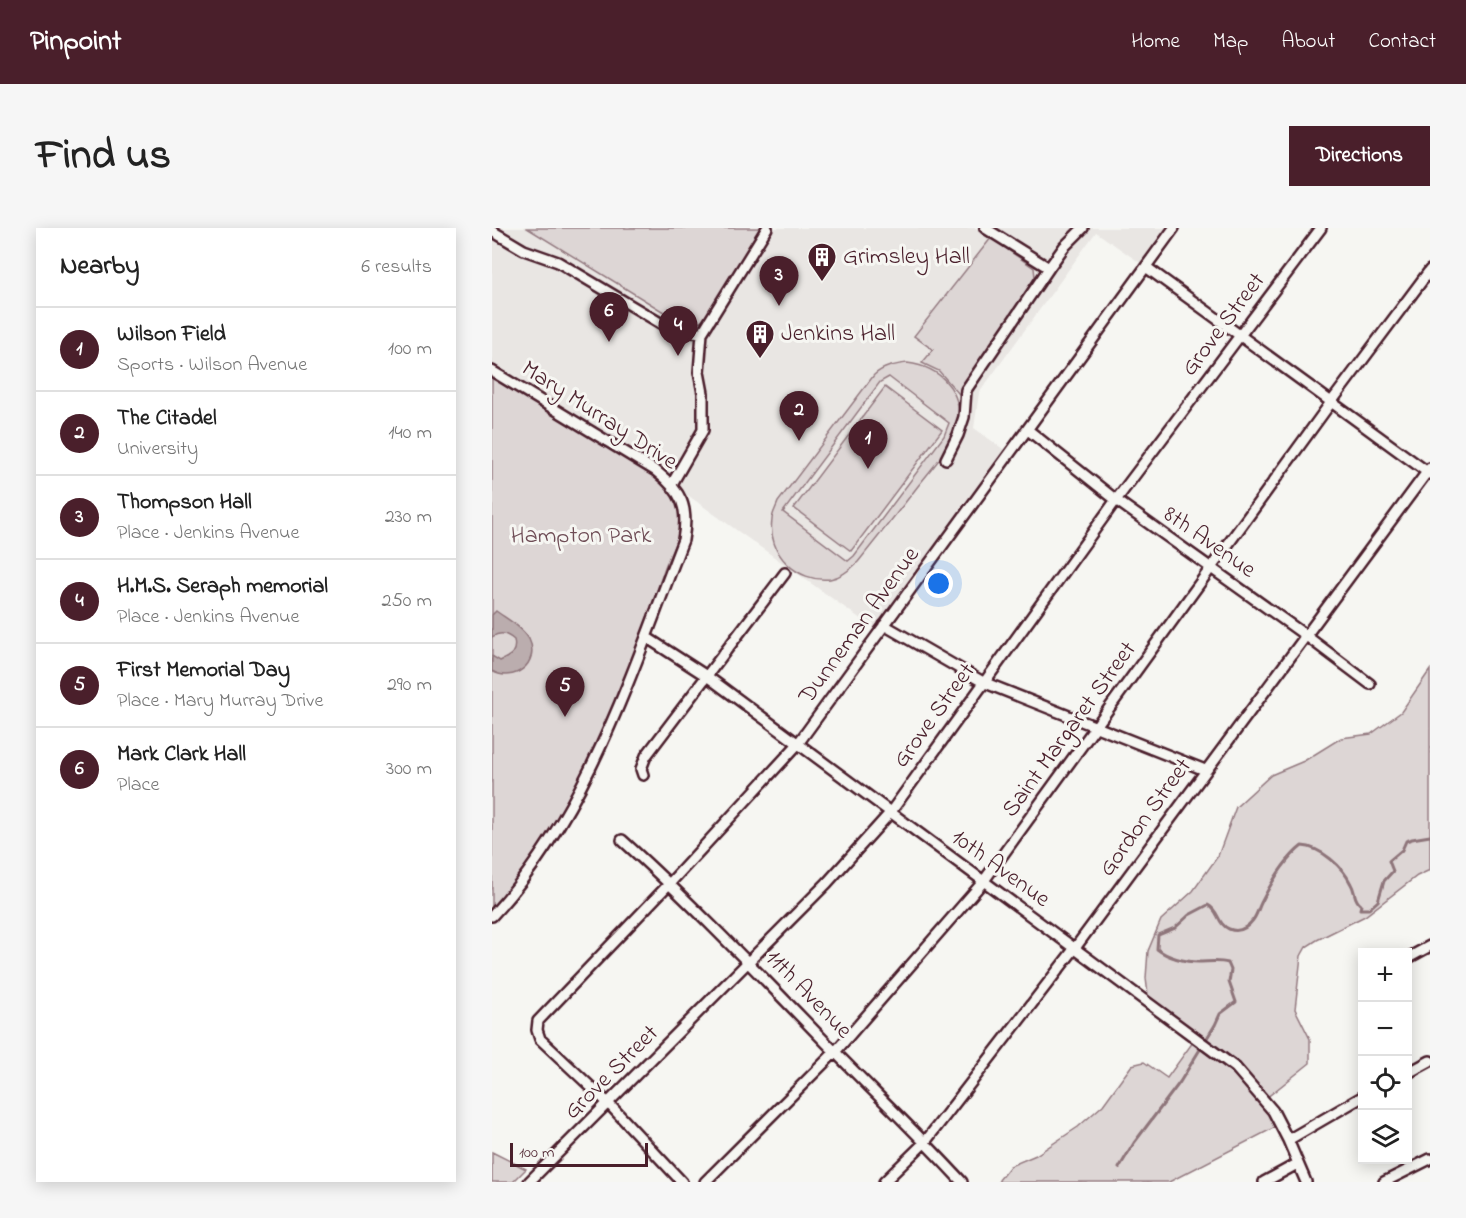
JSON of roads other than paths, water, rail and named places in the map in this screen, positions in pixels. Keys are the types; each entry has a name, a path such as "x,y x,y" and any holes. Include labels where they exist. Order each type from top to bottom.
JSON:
{"street":[{"path":"672,484 703,430 703,393 699,372 702,333 766,228"},
{"path":"985,228 1049,268"},
{"path":"946,459 964,417 966,390 1064,247 1083,228"},
{"name":"Dunneman Avenue","path":"609,1104 540,1039 537,1030 540,1017 670,884 797,745 1174,228"},
{"name":"Grove Street","path":"529,1182 828,883 890,813 1116,500 1321,228"},
{"path":"492,231 524,250 558,262 672,330 702,333"},
{"path":"1146,267 1429,471"},
{"name":"Saint Margaret Street","path":"705,1182 835,1052 983,882 1332,401 1430,270"},
{"name":"Mary Murray Drive","path":"492,371 656,471 672,484 683,504 687,520 683,540 646,637 616,713 587,776 555,835 518,888 492,916"},
{"name":"8th Avenue","path":"1028,430 1116,500 1370,684"},
{"name":"Gordon Street","path":"884,1182 925,1142 1075,948 1305,635 1429,471"},
{"path":"643,775 641,768 646,756 785,573"},
{"path":"884,625 983,682 1205,771"},
{"name":"10th Avenue","path":"646,637 708,677 1236,1068 1274,1111 1306,1182"},
{"name":"11th Avenue","path":"622,840 749,963 962,1182"},
{"path":"1412,955 1430,946"},
{"path":"1412,1071 1430,1062"},
{"path":"1288,1140 1358,1099"},
{"path":"609,1104 682,1182"},
{"path":"1412,1164 1429,1162"},
{"path":"1264,1182 1297,1164"},
{"path":"1384,1182 1409,1164"}],"waterway":[{"path":"1119,1168 1134,1143 1180,1082 1220,1014 1236,1002 1229,982 1231,970 1228,963 1193,962 1171,957 1157,949 1158,935 1175,928 1189,915 1208,905 1212,907 1225,927 1236,930 1245,927 1251,923 1278,872 1302,846 1317,850 1331,859 1353,887 1361,905 1360,909 1369,909 1378,901 1384,881 1393,871 1389,861 1402,850 1406,841 1430,836"}],"place":[{"name":"Grimsley Hall","path":"822,282"},
{"name":"Thompson Hall","path":"779,306"},
{"name":"Mark Clark Hall","path":"609,342"},
{"name":"H.M.S. Seraph memorial","path":"678,356"},
{"name":"Jenkins Hall","path":"760,360"},
{"name":"The Citadel","path":"799,441"},
{"name":"Wilson Field","path":"868,469"},
{"name":"First Memorial Day","path":"565,717"}],"park label":[{"name":"Hampton Park","path":"581,536"}]}
